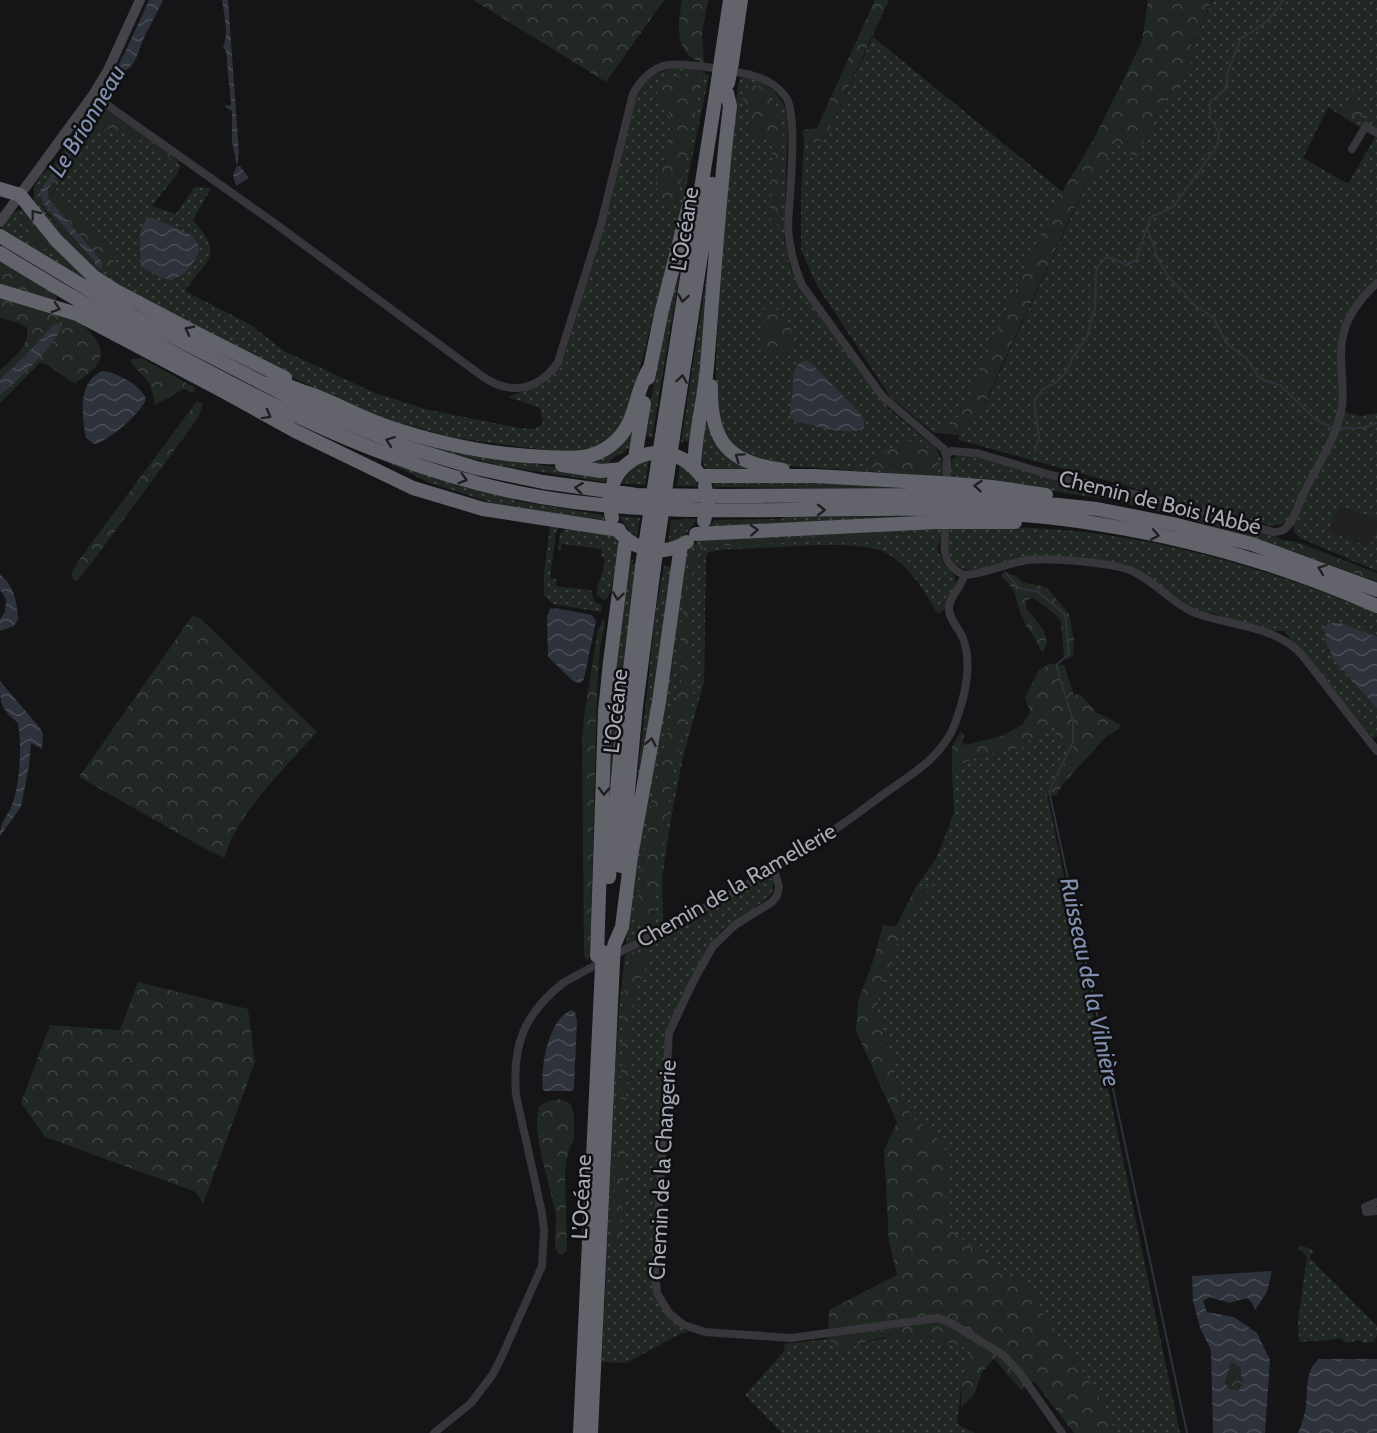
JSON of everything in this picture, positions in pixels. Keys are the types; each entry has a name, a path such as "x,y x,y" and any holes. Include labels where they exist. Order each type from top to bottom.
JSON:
{"highway":[{"name":"L’Océane","path":"667,436 724,86 730,0"},
{"name":"L’Océane","path":"726,61 741,0"},
{"name":"L’Océane","path":"580,1433 616,790 712,115 724,86"},
{"path":"0,291 77,314 295,431 412,488 483,509 619,529 640,547 665,550 681,545 696,534 704,521 708,504 700,476 717,219 730,106 724,86"},
{"path":"635,458 649,369 682,233 704,128 712,115"},
{"path":"0,189 20,195 56,240 94,277 154,311 304,388 315,396"},
{"path":"0,236 79,285 196,350 333,418 406,447 441,458 511,476 679,503 946,489"},
{"path":"0,252 102,315 309,423 402,461 490,486 573,501 679,503 1097,524 1173,539 1250,560 1303,577 1377,606"},
{"path":"709,339 712,351 711,407 713,419 727,448 744,461 754,465 810,472 814,476"},
{"path":"196,350 213,351 301,392 418,436 529,457 544,462 601,471 622,469"},
{"path":"529,457 582,458 609,447 631,421 643,379 649,369"},
{"path":"309,423 332,441 415,480 504,511"},
{"path":"608,954 605,711 619,529 609,502 614,481 622,469 635,458 651,453 668,453 681,457 700,476 814,476 946,489 1012,500 1097,509 1173,524 1252,544 1377,590"},
{"path":"696,534 945,516"},
{"path":"608,954 622,927 631,856 658,702 681,545"},
{"name":"L’Océane","path":"591,1433 608,954"}],"street":[{"path":"0,222 96,97 140,0"},
{"path":"96,97 336,267 482,376 500,387 511,388 538,383 551,372 558,362 601,224 633,94 637,86 649,73 672,64 738,73 765,80 780,90 786,98 793,120 788,236 792,258 802,285 883,397 941,446 946,454 944,548 950,566 964,575 973,575 1025,560 1093,563 1131,571 1147,579 1195,613 1270,633 1292,645 1377,751"},
{"path":"1352,150 1366,126 1377,133"},
{"name":"Chemin de Bois l'Abbé","path":"946,454 951,452 977,453 1051,475 1173,503 1274,532 1282,531 1291,522 1302,496 1333,439 1342,405 1340,356 1344,333 1351,315 1362,298 1377,283"},
{"name":"Chemin de la Ramellerie","path":"434,1433 471,1403 493,1374 536,1284 542,1266 544,1249 542,1214 516,1095 515,1078 515,1061 519,1045 531,1015 540,1003 563,983 774,868 850,819 941,751 956,722 965,683 966,652 963,638 950,615 949,608 953,596 963,582 964,575"},
{"name":"Chemin de la Changerie","path":"774,868 779,887 777,896 772,902 735,925 713,946 669,1033 655,1273 656,1286 662,1302 676,1320 693,1330 757,1337 791,1338 938,1318 966,1331 1003,1355 1020,1373 1062,1433"},
{"path":"1377,1202 1366,1210 1377,1211"}],"shaded area":[{"path":"1339,505 1377,520 1369,547 1329,531"}],"green space":[{"path":"473,0 666,0 606,82"},
{"path":"682,0 708,0 702,34 704,63 694,59 682,46 679,20"},
{"path":"875,0 889,0 827,134 816,143 804,140 802,130 817,128"},
{"path":"1148,0 1212,0 1190,49 1195,55 1176,93 1167,96 1136,157 1118,145 1083,190 985,402 969,418 959,435 934,433 951,426 965,407 1028,261 1065,187 1095,137 1142,41"},
{"path":"1213,0 1377,0 1377,280 1341,331 1338,412 1332,431 1287,523 1272,526 959,440 965,424 986,402 1085,187 1118,145 1136,157 1167,96 1176,92 1195,55 1190,49","holes":["1328,107 1375,137 1348,184 1303,158"]},
{"path":"873,37 1063,192 1028,261 965,407 951,426 934,433 891,398 816,284 801,249 804,140 816,143 827,134"},
{"path":"677,68 705,71 705,74 709,75 684,197 636,383 628,412 614,436 602,446 576,452 456,438 381,418 330,396 213,337 98,274 50,225 34,201 34,187 41,175 53,165 92,105 97,103 40,188 40,203 47,214 93,266 112,251 52,195 98,129 125,130 181,166 152,206 176,214 195,187 211,188 193,220 208,242 209,258 185,291 251,325 284,351 375,393 429,410 519,428 535,429 543,423 540,408 508,397 540,384 553,374 564,358 611,203 634,102 650,78"},
{"path":"700,74 694,120 678,199 666,203 657,189 657,181 671,144 669,119 667,105 661,104 656,97 659,85 670,77"},
{"path":"745,77 761,82 772,90 788,115 784,240 791,269 801,290 878,396 890,410 936,448 944,464 944,477 760,462 742,455 729,442 720,426 716,401 716,364 723,212 738,85 740,78"},
{"path":"750,83 763,89 770,97 783,131 777,227 774,230 771,219 772,147 770,142 758,138 752,132 754,119 743,100"},
{"path":"1352,86 1364,117 1345,117"},
{"path":"97,103 174,157 181,166 125,130 98,129 52,194 112,251 111,272 93,266 40,203 40,188"},
{"path":"24,210 32,217 20,219 34,231 31,237 42,249 43,231 36,226 36,222 96,287 0,229 13,213"},
{"path":"25,217 32,217 36,226 43,231 49,241 47,249 42,249 31,237 34,231 31,227 18,221"},
{"path":"685,241 652,438 646,435 662,330"},
{"path":"711,246 708,312 691,441 681,442"},
{"path":"0,261 51,292 57,297 56,300 0,286"},
{"path":"0,296 73,318 90,332 99,344 101,351 97,365 75,384 46,364 40,363 0,403 0,370 23,347 27,328 19,323 0,318"},
{"path":"768,303 782,314 793,334 794,340 784,355 763,350 765,306"},
{"path":"142,358 195,388 195,392 184,389 155,405 149,383 130,360"},
{"path":"197,401 203,404 198,418 91,564 77,581 73,580 72,572 81,557"},
{"path":"706,410 709,418 754,472 707,470 701,455"},
{"path":"1344,412 1361,416 1377,413 1377,520 1339,505 1329,531 1369,547 1377,526 1377,571 1300,538 1294,532 1294,523 1335,440"},
{"path":"634,423 631,445 626,451 604,465 583,461"},
{"path":"401,437 608,478 605,482 497,465 420,445"},
{"path":"911,440 918,440 937,455 939,466 926,472 905,473 868,465 869,460"},
{"path":"957,455 972,455 1193,511 1265,532 1283,540 1297,542 1301,554 1204,523 1129,504 1066,493 950,478 952,460"},
{"path":"649,459 645,485 621,483 633,467"},
{"path":"387,462 517,501 603,515 606,520 495,504 430,483"},
{"path":"680,463 694,475 698,486 677,486"},
{"path":"785,479 939,489 715,487 713,483"},
{"path":"619,516 640,518 637,537 630,532"},
{"path":"939,516 711,526 714,520"},
{"path":"697,519 685,535 668,544 671,520"},
{"path":"550,525 560,527 556,532 550,578 556,579 556,586 591,590 594,601 602,606 601,612 553,604 544,596 544,573"},
{"path":"952,527 1068,530 1159,544 1270,574 1377,613 1377,736 1373,738 1284,631 1273,631 1225,619 1217,614 1198,611 1132,567 1120,564 1069,557 1030,556 980,569 959,567 951,560 948,550"},
{"path":"566,528 611,535 617,539 617,561 607,598 603,600 597,595 605,559 601,556 602,549 562,544 558,551 560,534"},
{"path":"943,529 937,548 944,565 954,575 956,584 944,609 938,614 908,571 893,557 873,548 824,545 728,549 709,552 706,557 704,682 683,757 671,819 662,878 663,925 626,944 634,868 684,553 699,540"},
{"path":"884,534 885,538 882,542 823,541 715,546 702,549 695,559 690,595 691,654 696,681 673,773 652,922 640,923 635,914 654,787 681,683 680,633 689,560 698,546 710,541"},
{"path":"1297,542 1377,573 1377,582 1301,554"},
{"path":"633,560 632,564 635,564 607,812 607,740 627,561"},
{"path":"664,565 673,568 633,817 656,610"},
{"path":"1004,572 1016,576 1022,582 1048,589 1069,614 1074,640 1073,655 1067,660 1064,657 1061,622 1057,616 1033,598 1026,600 1026,608 1045,634 1046,646 1043,652 1024,621 1014,591 1001,577"},
{"path":"193,615 201,619 317,732 250,809 230,842 225,858 79,777"},
{"path":"605,620 597,691 590,957 587,961 584,955 582,738 598,630"},
{"path":"1049,664 1064,665 1074,695 1080,694 1097,713 1120,724 1119,729 1106,737 1063,784 1056,796 1047,794 1050,785 1066,764 1075,741 1067,745 1054,738 1056,730 1052,727 1042,737 1029,740 1024,747 977,757 962,764 960,768 952,770 952,747 961,731 964,735 962,743 965,745 1001,736 1022,725 1030,712 1025,697 1039,670"},
{"path":"1052,727 1075,740 1066,764 1050,785 1047,794 1180,1433 1115,1433 1108,1412 1070,1352 1046,1321 1034,1293 970,1246 950,1228 945,1205 944,1144 916,1121 903,1104 888,1046 876,1013 881,987 902,927 910,911 935,882 916,887 937,857 954,813 952,770 982,756 1015,750 1029,740 1042,737"},
{"path":"768,877 774,880 772,893 723,929 708,946 666,1041 652,1275 664,1311 688,1333 682,1333 626,1363 602,1362 614,1091 625,956 628,952"},
{"path":"936,881 910,911 902,927 881,987 876,1013 888,1046 903,1104 916,1121 944,1144 945,1205 950,1228 970,1246 1034,1293 1046,1321 1070,1352 1109,1412 1115,1433 1074,1433 1034,1381 1021,1390 994,1359 982,1372 974,1395 961,1407 962,1382 972,1349 924,1339 891,1337 875,1339 845,1352 828,1339 829,1310 897,1275 889,1242 884,1150 897,1122 856,1031 858,1001 883,925 896,926 916,887"},
{"path":"631,953 645,955 648,962 634,998 625,1110 622,1109 620,1102 625,982"},
{"path":"138,982 248,1009 255,1062 203,1204 196,1192 45,1137 21,1103 50,1025 120,1030"},
{"path":"560,1099 571,1104 574,1118 574,1139 568,1152 565,1171 567,1251 563,1255 558,1254 555,1246 556,1217 540,1146 537,1118 539,1106"},
{"path":"619,1143 623,1143 625,1152 619,1249 614,1245 614,1235 615,1151"},
{"path":"1300,1246 1314,1252 1309,1257 1377,1326 1374,1342 1364,1343 1358,1340 1347,1343 1340,1338 1299,1342 1298,1321 1307,1257 1297,1249"},
{"path":"899,1335 930,1339 972,1349 962,1382 957,1424 975,1433 782,1433 745,1395 785,1350 784,1344 828,1339 845,1352 855,1345"},
{"path":"1231,1362 1240,1367 1242,1381 1238,1390 1229,1389 1225,1383"}],"water":[{"path":"149,0 163,0 145,35 136,59 127,70 122,72 102,109 48,189 48,198 103,263 101,269 95,266 95,262 42,202 40,191 96,108"},
{"path":"222,0 228,0 239,153 237,166 232,142 232,111 225,107 230,106 231,103 226,51 223,47 226,30"},
{"path":"237,166 240,166 249,178 236,186 233,175"},
{"path":"151,217 193,236 197,243 199,249 193,263 176,278 164,278 141,266 141,232 146,221"},
{"path":"62,322 60,330 46,350 0,395 0,379 53,325"},
{"path":"805,361 811,363 859,412 864,420 864,428 849,431 831,430 797,422 791,418 794,372 797,365"},
{"path":"102,371 127,380 139,389 146,399 123,426 94,444 86,438 83,401 88,383"},
{"path":"0,574 14,594 18,619 14,626 0,631 0,619 5,612 6,602 0,590"},
{"path":"550,609 592,615 596,621 584,679 581,683 574,682 548,657 547,616"},
{"path":"1329,623 1341,623 1377,637 1377,708 1332,658 1327,646 1324,627"},
{"path":"0,681 43,734 42,749 31,743 21,807 0,836 1,826 15,793 20,752 18,723 2,705"},
{"path":"571,1010 575,1012 577,1020 574,1088 571,1091 545,1091 542,1081 547,1045 556,1024 563,1015"},
{"path":"1272,1271 1267,1292 1255,1310 1247,1298 1229,1303 1210,1297 1203,1301 1207,1312 1234,1317 1257,1333 1270,1360 1265,1433 1213,1433 1211,1350 1200,1328 1193,1301 1192,1276","holes":["1231,1362 1240,1367 1242,1381 1239,1390 1229,1389 1225,1383"]},
{"path":"1319,1359 1377,1359 1377,1433 1298,1433 1305,1412 1309,1374"}],"waterway":[{"name":"Ruisseau de la Vilnière","path":"1035,451 1039,438 1034,402 1043,389 1057,382 1067,371 1073,357 1087,337 1095,307 1098,266 1106,258 1112,258 1126,265 1136,260 1149,221 1153,216 1173,207 1218,145 1219,133 1210,117 1212,100 1223,92 1227,84 1227,74 1241,38 1265,22 1283,0"},
{"path":"1147,228 1156,256 1168,276 1194,305 1214,318 1227,344 1246,358 1263,380 1280,385 1315,419 1333,428"},
{"path":"1340,428 1363,428 1377,423"},
{"name":"Ruisseau de la Vilnière","path":"1006,573 1019,588 1038,592 1065,614 1069,654 1056,665 1073,721 1073,742 1049,791 1187,1433"}],"water label":[{"name":"Le Brionneau","path":"87,121"}]}
